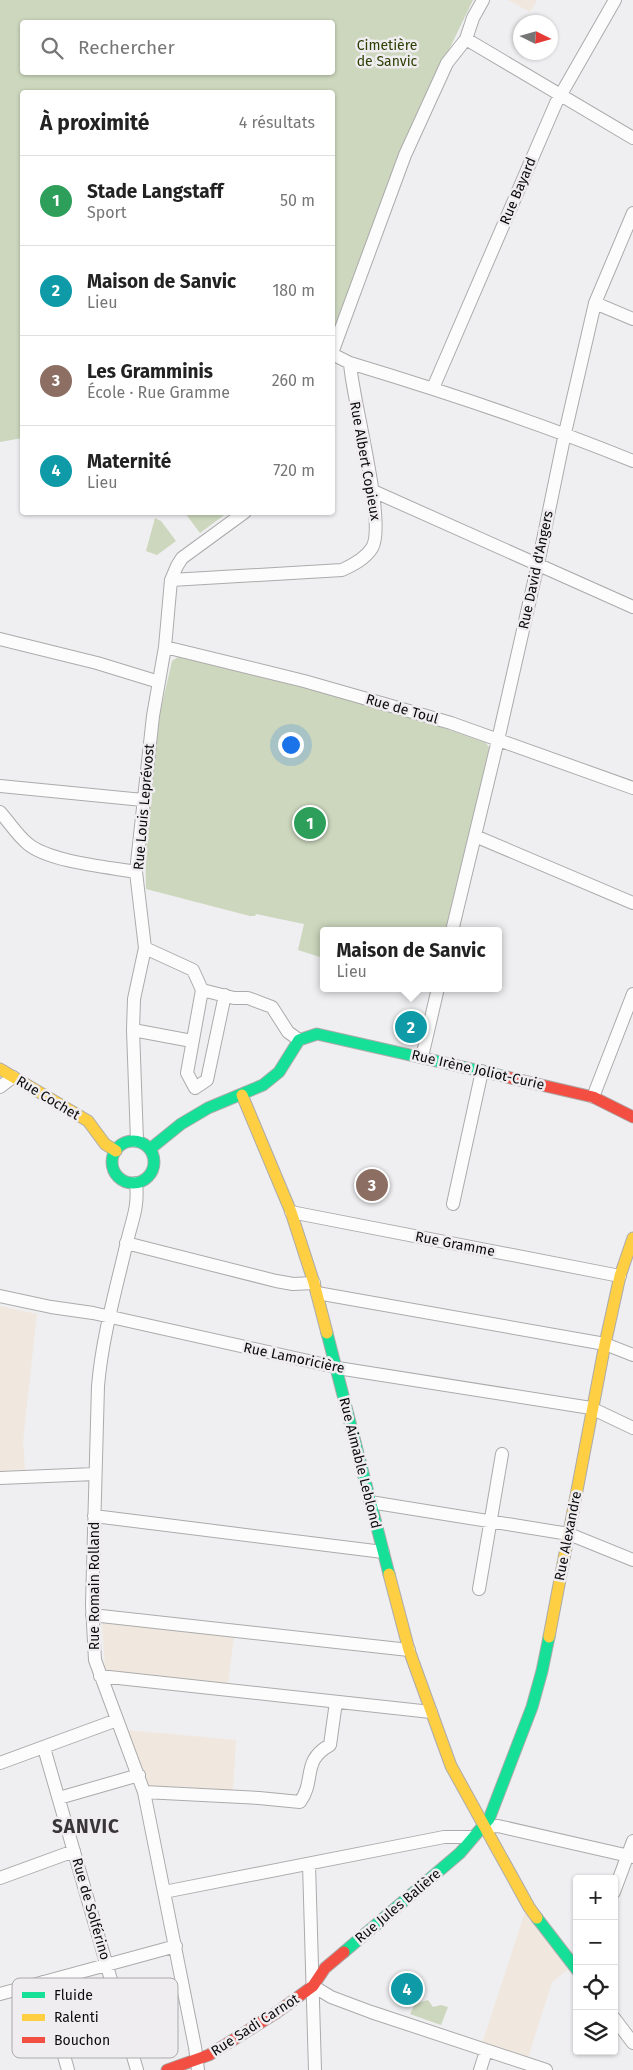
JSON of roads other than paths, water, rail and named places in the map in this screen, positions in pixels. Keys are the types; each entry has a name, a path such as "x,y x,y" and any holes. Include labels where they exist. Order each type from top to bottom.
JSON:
{"street":[{"path":"335,346 405,155 447,62 466,39 473,18 483,0"},
{"name":"Rue Bayard","path":"433,388 560,95 616,0"},
{"path":"466,39 633,138"},
{"name":"Rue David d'Angers","path":"453,927 498,740 595,303 633,213"},
{"path":"595,303 633,319"},
{"path":"335,356 350,363 433,388 565,433 633,460"},
{"name":"Rue Albert Copieux","path":"171,580 342,570 357,563 373,547 377,525 373,491 351,382 350,363"},
{"path":"373,491 633,607"},
{"path":"0,639 97,663 159,682 165,648 171,580 176,566 182,558 241,515"},
{"name":"Rue de Toul","path":"165,648 304,681 451,723 633,788"},
{"name":"Rue Louis Leprévost","path":"137,1141 132,1030 134,999 145,948 136,872 143,800 159,682"},
{"path":"0,786 143,800"},
{"path":"0,812 27,843 37,850 58,858 136,872"},
{"path":"475,836 633,903"},
{"path":"145,948 193,970 202,990 186,1073 194,1088 207,1080 225,996"},
{"path":"150,1149 181,1124 208,1108 262,1085 279,1072 299,1040 288,1032 272,1007 248,998 225,996 202,990"},
{"path":"422,1056 437,992"},
{"path":"593,1097 633,994"},
{"path":"132,1030 192,1040"},
{"name":"Rue Irène Joliot-Curie","path":"299,1040 317,1034 422,1056 593,1097 633,1117"},
{"name":"Rue Cochet","path":"0,1069 88,1121 105,1144 116,1151"},
{"path":"453,1204 482,1071"},
{"path":"0,1087 14,1078"},
{"name":"Rue Aimable Leblond","path":"242,1095 291,1212 315,1288 409,1650 431,1712 452,1766 529,1908 573,1965"},
{"path":"137,1141 150,1149 154,1159 153,1170 147,1178 136,1182 124,1181 116,1173 112,1162 116,1151 125,1143 137,1141"},
{"name":"Rue Romain Rolland","path":"136,1182 137,1207 126,1243 101,1353 95,1474 92,1615 95,1660 144,1792 176,1946 198,2065"},
{"name":"Rue Gramme","path":"291,1212 620,1276"},
{"name":"Rue Alexandre","path":"485,1827 493,1814 532,1707 539,1680 591,1408 620,1276 633,1238"},
{"path":"126,1243 276,1281 605,1344 633,1355"},
{"name":"Rue Lamoricière","path":"0,1296 110,1317 335,1366 591,1408 633,1428"},
{"path":"479,1589 502,1454"},
{"path":"0,1478 95,1474"},
{"path":"370,1502 568,1534 633,1560"},
{"path":"94,1516 383,1552"},
{"path":"92,1615 409,1650"},
{"path":"100,1676 431,1712"},
{"path":"144,1792 300,1802 306,1794 314,1759 318,1752 330,1745 336,1702"},
{"path":"0,1764 117,1720"},
{"name":"Rue de Solférino","path":"44,1748 110,1978"},
{"path":"59,1798 138,1775"},
{"path":"485,1827 498,1826 630,1856"},
{"name":"Rue Jules Balière","path":"313,1986 325,1968 460,1853 473,1837 485,1827"},
{"path":"164,1892 444,1838 473,1837"},
{"path":"618,1883 630,1856 633,1841"},
{"path":"0,1878 74,1851"},
{"path":"309,1864 315,2070"},
{"path":"57,1978 176,1946"},
{"path":"313,1986 331,1997 370,2012 546,2070"},
{"name":"Rue Sadi Carnot","path":"167,2070 198,2065 313,1986"},
{"path":"618,2023 633,2043"},
{"path":"480,2070 486,2051"},
{"name":"Rue de Solférino","path":"133,2058 137,2070"}],"place":[{"name":"Stade Langstaff","path":"310,823"},
{"name":"Maison de Sanvic","path":"411,1027"},
{"name":"Les Gramminis","path":"372,1185"},
{"name":"Maternité","path":"407,1989"}],"district":[{"name":"SANVIC","path":"86,1826"}],"park label":[{"name":"Cimetière de Sanvic","path":"387,54"}]}
